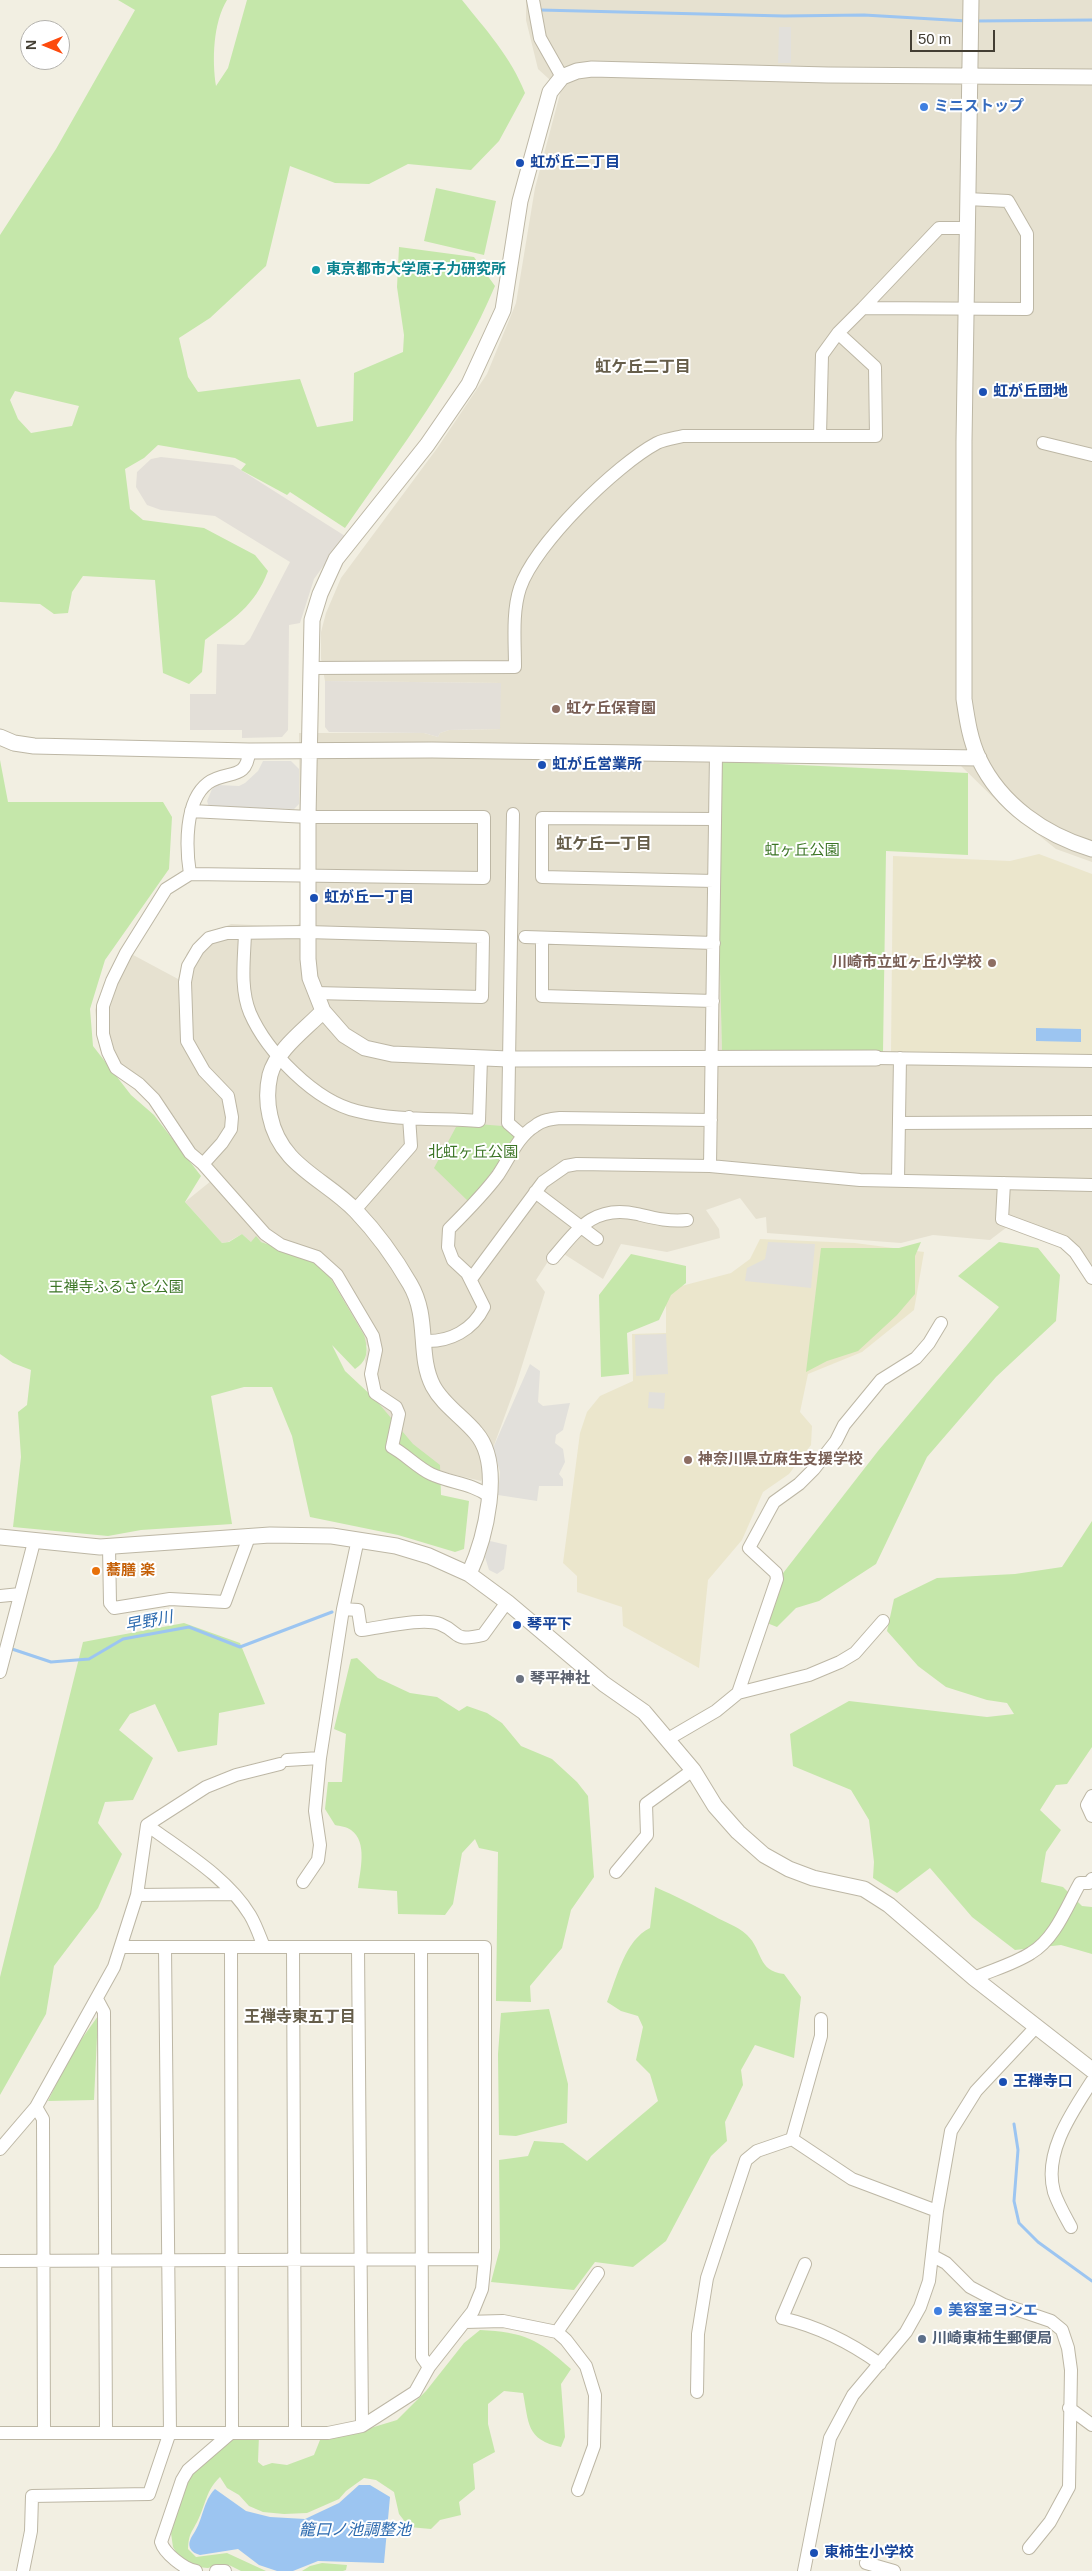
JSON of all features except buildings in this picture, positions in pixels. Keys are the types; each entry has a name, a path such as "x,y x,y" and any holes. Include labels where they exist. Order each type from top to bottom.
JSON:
{"street":[{"path":"533,0 540,38 562,78"},
{"path":"971,12 964,441 964,699 970,731 978,758 994,783 1017,810 1064,841 1092,850"},
{"path":"1092,78 592,70 577,71 562,78 550,92 530,160 520,202 503,310 485,353 469,384 427,445 336,559 328,574 312,620 307,932 308,959 315,993 323,1011 344,1035 365,1048 392,1054 508,1059 712,1060 900,1058 1092,1061"},
{"path":"863,308 1027,309 1027,234 1008,200 967,199"},
{"path":"820,435 822,355 838,333 939,228 967,228"},
{"path":"311,668 515,668 516,614 519,590 527,569 542,549 615,472 659,442 683,436 876,436 875,367 838,333"},
{"path":"1043,444 1092,455"},
{"path":"0,737 14,743 34,746 249,751 310,749 978,758"},
{"path":"190,874 187,854 191,811 207,783 242,771 248,763 249,751"},
{"path":"710,1166 716,754"},
{"path":"191,811 308,816 484,817 484,878 308,874 190,874 166,889 126,953 103,1006 102,1023 108,1052 116,1068 139,1084 154,1099 190,1153 203,1164 265,1234 281,1245 317,1257 338,1275 373,1336 376,1350 371,1374 375,1393 396,1407 399,1414 392,1446 407,1455 428,1473 444,1480 464,1484 490,1496"},
{"path":"514,814 508,1123 523,1136"},
{"path":"714,881 542,877 542,818 715,820"},
{"path":"203,1164 222,1143 230,1129 232,1117 228,1096 204,1071 187,1042 185,982 188,966 198,949 209,938 227,933 307,932 483,937 482,997 315,993"},
{"path":"245,934 244,989 250,1013 279,1058 309,1086 354,1111 374,1115 479,1121 481,1058"},
{"path":"525,937 714,943"},
{"path":"542,938 542,996 713,1000"},
{"path":"323,1011 279,1058 270,1074 267,1104 278,1141 290,1158 355,1210 371,1228 411,1285 422,1313 427,1366 432,1384 447,1404 478,1434 488,1458 490,1496 479,1548 469,1574"},
{"path":"898,1180 900,1058"},
{"path":"355,1210 410,1146 409,1117"},
{"path":"424,1341 434,1341 456,1335 478,1320 484,1307 471,1279 453,1260 448,1247 449,1228 466,1213 497,1176 523,1136 540,1123 560,1118 711,1120"},
{"path":"899,1123 1092,1122"},
{"path":"471,1279 535,1192 553,1173 566,1166 577,1164 710,1166 860,1180 1092,1185"},
{"path":"1004,1183 1002,1219 1064,1242 1075,1252 1092,1278"},
{"path":"535,1192 597,1239"},
{"path":"553,1258 580,1226 598,1215 619,1212 671,1221 687,1220"},
{"path":"738,1693 777,1579 776,1573 748,1548 774,1502 799,1484 814,1469 836,1441 844,1425 881,1380 916,1358 930,1343 941,1324"},
{"path":"109,1547 110,1604 114,1608 170,1599 226,1602 249,1536"},
{"path":"0,1537 34,1542 109,1547 249,1536 332,1536 396,1546 428,1556 469,1574 507,1602 604,1684 644,1712 692,1770 715,1806 738,1832 764,1855 789,1869 814,1878 864,1889 916,1927 1035,2028 1092,2070"},
{"path":"303,1882 318,1860 320,1844 315,1811 320,1758 343,1609 358,1539"},
{"path":"0,1672 34,1542"},
{"path":"0,1596 20,1594"},
{"path":"343,1609 358,1610 361,1630 420,1622 440,1624 457,1637 467,1639 483,1636 507,1602"},
{"path":"668,1739 716,1711 738,1693 809,1675 840,1662 856,1653 882,1621"},
{"path":"0,2149 36,2107 97,1999 121,1947 137,1895 147,1825 206,1787 236,1775 284,1762 320,1758"},
{"path":"616,1872 647,1835 646,1804 692,1770"},
{"path":"1092,1796 1087,1805 1092,1816"},
{"path":"147,1825 215,1876 233,1894 250,1915 264,1947"},
{"path":"974,1978 1032,1953 1056,1926 1080,1883 1092,1880"},
{"path":"137,1895 233,1894"},
{"path":"421,1946 422,2357 429,2367"},
{"path":"0,2433 328,2433 362,2426 415,2392 429,2367 473,2311 482,2289 486,2259 485,1946 121,1947"},
{"path":"23,2571 31,2532 32,2496 149,2494 170,2432 165,1947"},
{"path":"196,2571 189,2569 168,2552 162,2542 182,2480 188,2470 232,2432 232,1947"},
{"path":"293,1947 295,2432"},
{"path":"358,1947 362,2426"},
{"path":"97,1999 104,2012 106,2433"},
{"path":"792,2139 821,2036 821,2019"},
{"path":"804,2571 830,2438 853,2395 906,2332 920,2307 929,2281 937,2211 951,2131 959,2115 976,2091 1035,2028"},
{"path":"1071,2227 1054,2192 1052,2180 1054,2159 1058,2143 1071,2115 1092,2082"},
{"path":"36,2107 43,2119 44,2433"},
{"path":"792,2139 852,2179 937,2211"},
{"path":"698,2392 698,2334 707,2278 746,2160 757,2151 792,2139"},
{"path":"932,2256 946,2263 970,2287 1004,2305 1051,2321 1062,2330 1068,2348 1071,2370 1069,2487 1050,2522 1029,2548"},
{"path":"0,2261 486,2259"},
{"path":"805,2264 782,2318 805,2324 865,2353 880,2364"},
{"path":"557,2332 598,2273"},
{"path":"465,2322 503,2321 557,2332 566,2340 586,2366 595,2395 594,2446 578,2490"},
{"path":"1069,2408 1092,2425"},
{"path":"866,2563 894,2571"},
{"path":"216,2571 225,2571"}],"shaded area":[{"path":"526,0 1092,0 1092,862 1056,849 1002,806 960,765 717,754 722,1053 1092,1055 1092,1268 1084,1256 1007,1227 990,1240 933,1235 901,1243 767,1233 766,1217 756,1219 740,1198 706,1210 719,1229 720,1238 667,1252 621,1244 603,1279 556,1249 536,1280 545,1292 516,1385 481,1481 435,1470 383,1440 368,1384 365,1360 368,1347 307,1257 261,1242 251,1242 242,1234 228,1242 222,1243 185,1202 211,1181 136,1087 112,1071 100,1050 95,1010 104,983 122,949 178,979 187,953 198,939 231,924 295,927 300,923 299,733 424,733 438,737 440,733 449,730 500,729 500,683 325,681 321,659 321,632 326,613 341,578 438,447 487,374 516,303 535,188 561,90 538,69 526,20"},
{"path":"779,27 791,27 791,63 778,63"},
{"path":"161,457 233,465 345,536 314,579 300,623 289,625 288,730 282,737 242,738 242,730 190,730 190,694 216,694 217,644 244,645 250,639 290,562 215,516 161,510 147,505 136,487 137,472 151,459"},
{"path":"325,681 501,683 500,729 449,730 440,733 438,737 424,733 329,732 325,727"},
{"path":"263,761 291,761 299,769 299,804 294,809 209,807 207,801 212,789 218,785 239,786 245,783 258,771"},
{"name":"川崎市立虹ヶ丘小学校","path":"1039,854 1092,874 1092,1055 891,1053 893,856 1010,861"},
{"name":"神奈川県立麻生支援学校","path":"760,1239 855,1243 924,1252 914,1310 862,1352 808,1374 800,1412 812,1426 811,1445 789,1474 763,1492 742,1540 708,1580 699,1668 623,1626 622,1607 577,1592 577,1576 563,1563 580,1433 587,1412 600,1396 633,1381 632,1334 666,1333 666,1290 731,1273 750,1259"},
{"path":"768,1242 815,1244 811,1288 745,1281 747,1268 765,1259"},
{"path":"666,1334 668,1374 636,1376 635,1335"},
{"path":"530,1364 540,1371 538,1402 543,1406 570,1403 563,1430 556,1435 555,1443 563,1449 565,1462 559,1474 563,1479 563,1486 539,1486 537,1501 498,1495 500,1472 493,1448"},
{"path":"649,1392 665,1393 664,1409 648,1408"},
{"path":"490,1541 507,1545 504,1569 497,1574 489,1570 485,1557"}],"green space":[{"path":"118,0 227,0 222,9 216,30 214,65 216,86 228,68 247,0 462,0 505,56 525,93 499,141 471,170 408,164 369,184 335,183 290,166 266,266 210,318 179,338 188,377 198,392 300,379 317,427 353,421 354,373 403,352 404,335 397,287 399,247 474,257 495,286 464,350 446,380 407,440 345,528 290,492 287,495 241,470 246,464 235,458 158,445 144,458 125,469 130,509 143,520 204,528 255,555 268,571 250,603 205,640 202,672 189,684 163,673 155,580 83,576 72,592 68,613 54,614 40,604 0,602 0,235 56,149 135,10","holes":["15,391 79,406 72,426 31,433 18,419 10,400"]},
{"path":"436,188 496,201 484,255 424,241"},
{"name":"王禅寺ふるさと公園","path":"0,760 8,802 163,802 172,817 169,869 105,960 90,1009 93,1046 131,1095 154,1115 201,1176 185,1202 222,1243 229,1242 242,1234 251,1242 256,1236 261,1242 307,1257 324,1267 364,1335 367,1350 365,1358 360,1366 355,1369 332,1345 345,1371 375,1399 413,1444 440,1465 441,1495 469,1501 464,1549 455,1552 398,1535 310,1517 292,1436 272,1387 244,1387 211,1396 232,1524 141,1530 108,1536 13,1527 21,1457 18,1412 27,1405 31,1370 13,1363 0,1354"},
{"name":"虹ヶ丘公園","path":"715,761 968,773 968,855 886,851 883,1052 722,1053"},
{"name":"北虹ヶ丘公園","path":"478,1124 502,1126 518,1137 469,1202 434,1168 456,1127"},
{"path":"921,1242 915,1256 915,1294 897,1315 858,1351 827,1361 806,1372 821,1248 899,1248"},
{"path":"999,1242 1038,1248 1060,1275 1056,1321 996,1377 927,1457 876,1564 819,1601 796,1608 777,1627 767,1623 780,1577 878,1451 999,1307 958,1276"},
{"path":"631,1254 686,1266 686,1283 671,1295 659,1320 627,1333 629,1374 601,1377 599,1295"},
{"path":"1092,1521 1092,1747 1067,1784 1056,1785 1040,1810 1061,1830 1046,1852 1041,1882 1063,1887 1082,1906 1092,1907 1092,1954 1061,1945 1015,1950 972,1917 930,1868 897,1893 873,1878 874,1862 869,1820 851,1790 793,1766 790,1734 849,1701 987,1717 1014,1714 1007,1703 987,1700 946,1687 918,1666 887,1631 894,1599 937,1578 1015,1574 1062,1567"},
{"path":"184,1623 240,1643 265,1704 219,1713 217,1745 178,1752 155,1704 130,1714 119,1730 153,1758 133,1800 105,1802 98,1823 122,1854 98,1908 54,1966 46,2014 0,2095 0,1977 83,1642"},
{"path":"357,1658 378,1678 410,1693 437,1697 459,1711 467,1706 487,1713 502,1723 521,1746 552,1759 577,1782 588,1796 594,1877 571,1910 562,1948 530,1986 531,2002 496,2001 498,1852 479,1848 475,1839 462,1853 453,1904 445,1915 398,1914 397,1891 358,1888 362,1857 360,1842 351,1830 335,1825 325,1809 328,1782 342,1782 346,1734 334,1729 351,1659"},
{"path":"655,1887 739,1929 752,1941 761,1959 769,1969 784,1974 801,1997 794,2058 755,2045 741,2070 743,2085 725,2122 727,2141 711,2156 666,2241 633,2267 595,2262 574,2290 491,2282 500,2248 499,2160 528,2156 534,2141 563,2143 587,2161 658,2101 650,2074 636,2060 643,2027 638,2016 621,2011 607,2002 628,1950 641,1934 650,1928"},
{"path":"549,2009 568,2084 567,2123 516,2136 499,2135 498,2054 501,2013"},
{"path":"98,2016 94,2100 48,2101 71,2054"},
{"path":"480,2330 508,2333 530,2339 549,2351 571,2369 561,2384 565,2437 561,2447 541,2440 535,2435 528,2421 523,2393 504,2391 488,2404 488,2424 495,2452 473,2464 475,2489 459,2502 461,2515 440,2520 431,2529 409,2527 399,2514 394,2492 376,2480 364,2478 346,2491 339,2499 307,2513 284,2514 263,2512 249,2506 239,2495 227,2488 220,2477 209,2492 191,2534 188,2549 196,2557 227,2553 266,2571 241,2571 229,2565 218,2565 208,2568 197,2567 179,2557 173,2547 171,2533 188,2478 228,2439 259,2435 258,2462 263,2466 272,2463 287,2465 314,2455 320,2440 354,2433 397,2420 426,2391 464,2343"},
{"path":"322,2563 347,2565 346,2570 343,2571 302,2571 310,2566"}],"water":[{"path":"1036,1028 1081,1029 1081,1042 1036,1041"},
{"name":"籠口ノ池調整池","path":"359,2485 370,2485 390,2497 384,2563 318,2561 293,2571 277,2571 259,2565 238,2549 200,2555 194,2553 190,2548 190,2540 197,2528 208,2499 215,2489 246,2511 270,2517 305,2519 339,2503"}],"waterway":[{"path":"540,10 784,16 864,15 967,21"},
{"path":"976,21 1092,20"},
{"name":"早野川","path":"9,1648 51,1662 89,1659 123,1639 189,1627 240,1647 332,1612"},
{"path":"1014,2124 1018,2150 1014,2201 1019,2223 1038,2242 1092,2281"}],"place":[{"name":"ミニストップ","path":"924,107"},
{"name":"虹が丘二丁目","path":"520,163"},
{"name":"東京都市大学原子力研究所","path":"316,270"},
{"name":"虹が丘団地","path":"983,392"},
{"name":"虹ケ丘保育園","path":"556,709"},
{"name":"虹が丘営業所","path":"542,765"},
{"name":"虹が丘一丁目","path":"314,898"},
{"name":"川崎市立虹ヶ丘小学校","path":"992,963"},
{"name":"神奈川県立麻生支援学校","path":"688,1460"},
{"name":"蕎膳 楽","path":"96,1571"},
{"name":"琴平下","path":"517,1625"},
{"name":"琴平神社","path":"520,1679"},
{"name":"王禅寺口","path":"1003,2082"},
{"name":"美容室ヨシエ","path":"938,2311"},
{"name":"川崎東柿生郵便局","path":"922,2339"},
{"name":"東柿生小学校","path":"814,2553"}],"district":[{"name":"虹ケ丘二丁目","path":"643,368"},
{"name":"虹ケ丘一丁目","path":"604,845"},
{"name":"王禅寺東五丁目","path":"300,2018"}]}
